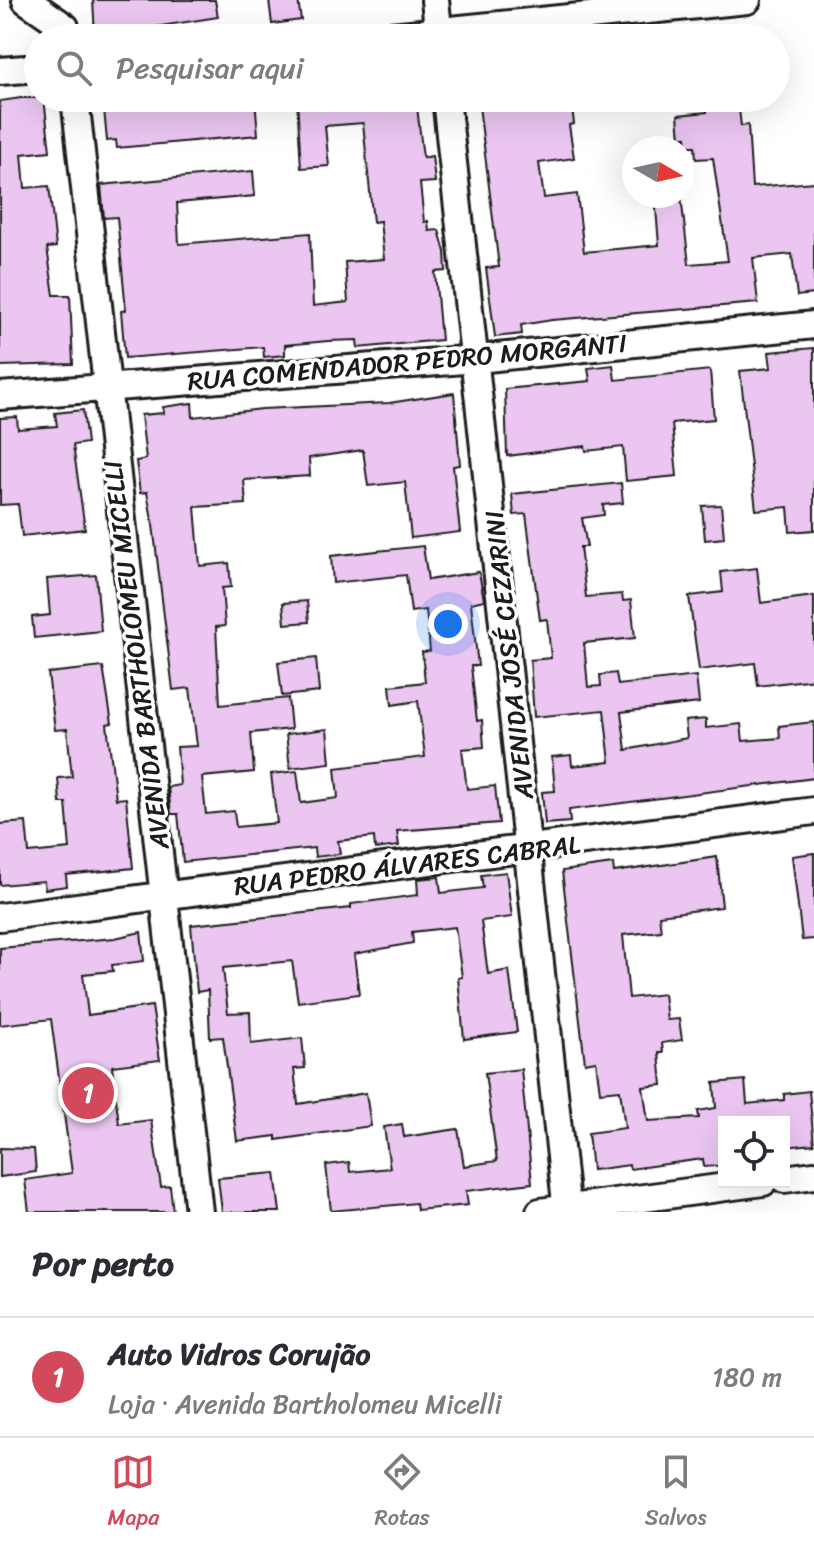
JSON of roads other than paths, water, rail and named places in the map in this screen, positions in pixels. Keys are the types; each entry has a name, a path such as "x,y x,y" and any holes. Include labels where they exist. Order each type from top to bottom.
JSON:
{"street":[{"path":"26,0 56,24"},
{"path":"62,0 65,24"},
{"path":"435,0 438,24"},
{"path":"536,24 747,0"},
{"path":"0,71 24,69"},
{"name":"AVENIDA BARTHOLOMEU MICELLI","path":"77,112 199,1212"},
{"name":"AVENIDA JOSÉ CEZARINI","path":"448,112 477,359 567,1210"},
{"name":"RUA COMENDADOR PEDRO MORGANTI","path":"0,396 477,359 814,325"},
{"name":"RUA PEDRO ÁLVARES CABRAL","path":"0,917 814,811"},
{"path":"790,1178 814,1175"},
{"path":"540,1212 721,1188"}],"place":[{"name":"Auto Vidros Corujão","path":"88,1093"}]}
